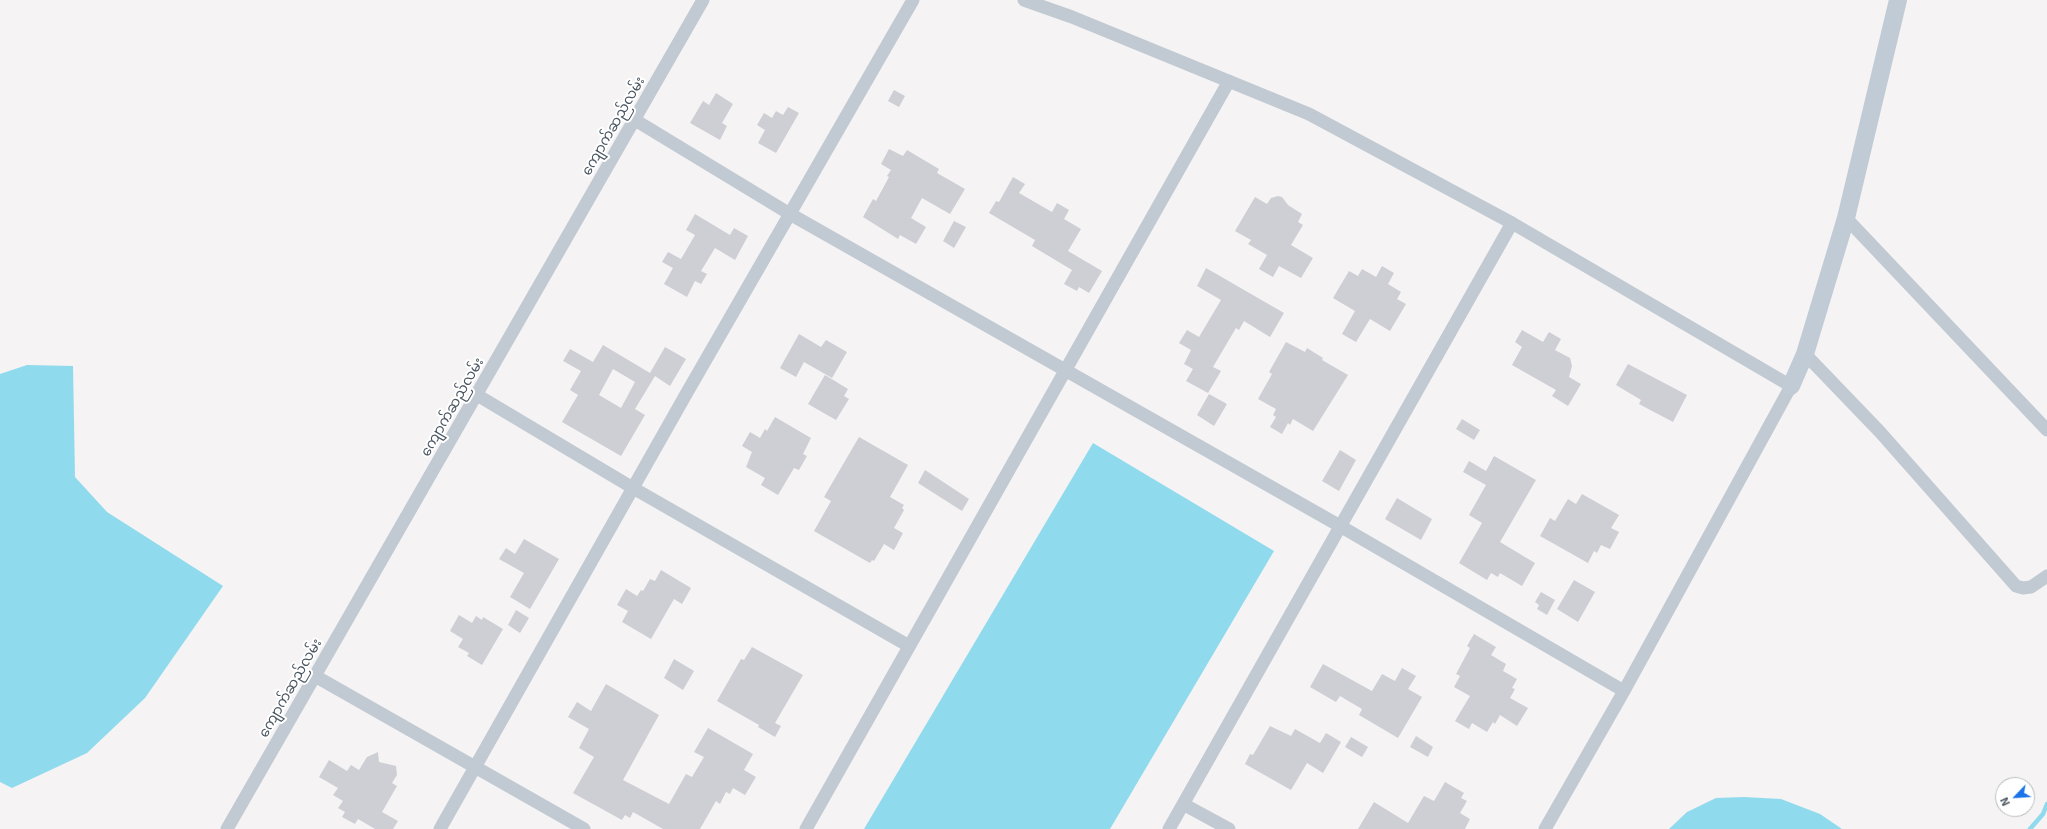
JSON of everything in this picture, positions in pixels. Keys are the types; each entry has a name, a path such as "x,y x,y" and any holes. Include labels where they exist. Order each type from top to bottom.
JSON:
{"street":[{"name":"ကျောက်ဆည်လမ်း","path":"227,829 703,0"},
{"path":"440,829 633,488 913,0"},
{"path":"1024,0 1072,17 1309,114 1512,223 1791,386"},
{"path":"1545,829 1624,691 1791,386 1805,354 1846,218 1898,0"},
{"path":"806,829 1229,81"},
{"path":"635,120 790,214 1340,526 1624,691"},
{"path":"1846,218 2047,430"},
{"path":"1169,829 1512,223"},
{"path":"1805,354 1880,432 2016,586 2023,588 2031,587 2047,576"},
{"path":"477,395 633,488 909,646"},
{"path":"315,676 584,829"},
{"path":"1183,804 1229,829"}],"water":[{"path":"27,365 73,366 75,477 107,512 223,586 145,698 87,753 12,788 0,782 0,374"},
{"path":"1093,443 1274,551 1110,829 864,829"},
{"path":"1744,797 1781,799 1820,814 1842,829 1669,829 1687,812 1716,798"}],"building":[{"path":"894,90 905,96 899,107 888,101"},
{"path":"716,93 733,104 722,123 727,126 720,140 690,123 703,101 709,105"},
{"path":"788,107 799,113 776,153 758,143 765,130 757,125 764,113 772,118 776,111 783,115"},
{"path":"889,149 903,156 907,150 939,169 937,173 965,189 950,214 922,198 911,218 926,227 916,244 900,235 898,239 863,217 873,199 876,201 889,177 887,176 891,170 881,164"},
{"path":"1013,177 1025,184 1019,193 1052,212 1057,203 1069,210 1064,219 1081,229 1068,251 1102,271 1089,293 1079,287 1077,291 1064,284 1072,270 1032,246 1035,240 989,213 996,201 999,202"},
{"path":"1278,196 1282,197 1288,205 1302,214 1298,222 1303,225 1291,245 1313,258 1301,278 1279,266 1273,277 1259,269 1267,255 1248,244 1251,240 1235,231 1255,197 1267,204 1271,198"},
{"path":"695,214 730,235 734,228 748,236 735,260 715,248 701,271 707,274 701,284 695,281 687,297 664,284 673,268 662,262 668,252 681,259 695,235 686,230"},
{"path":"954,221 966,227 954,248 943,241"},
{"path":"1382,266 1394,273 1388,284 1401,292 1397,299 1406,304 1390,331 1370,319 1356,342 1342,334 1355,311 1333,298 1349,271 1358,276 1362,269 1376,277"},
{"path":"1206,268 1284,313 1270,337 1244,321 1239,330 1236,328 1213,367 1221,371 1208,393 1186,381 1193,369 1184,364 1191,350 1179,343 1187,330 1199,337 1221,300 1197,286"},
{"path":"1522,330 1543,342 1549,332 1561,339 1555,350 1570,358 1572,366 1569,377 1581,384 1568,406 1552,396 1556,390 1512,365 1522,347 1515,342"},
{"path":"799,334 821,347 826,340 847,352 832,378 804,362 796,377 780,368"},
{"path":"1286,342 1305,352 1307,348 1323,358 1322,360 1348,375 1313,431 1293,419 1290,425 1288,423 1282,434 1270,427 1276,417 1273,415 1276,409 1258,399 1272,374 1269,372"},
{"path":"603,345 650,373 665,347 686,359 670,386 655,376 635,409 645,415 621,456 562,422 578,395 570,390 581,371 563,361 570,349 593,362","holes":["613,369 635,382 621,408 599,395"]},
{"path":"1628,364 1687,395 1673,422 1639,404 1641,400 1616,385"},
{"path":"825,375 848,389 844,396 849,399 836,420 808,404"},
{"path":"1209,394 1227,404 1214,426 1197,415"},
{"path":"775,417 811,438 803,454 807,456 799,470 794,468 778,495 761,485 765,478 746,467 752,452 742,446 750,432 760,438 765,429 767,431"},
{"path":"1462,419 1480,430 1474,440 1456,429"},
{"path":"859,437 908,465 890,497 904,505 902,508 904,510 894,528 903,533 894,550 884,544 874,561 872,560 870,563 814,531 831,501 824,497"},
{"path":"1340,450 1356,460 1339,491 1322,481"},
{"path":"1494,456 1536,480 1500,542 1535,563 1522,586 1500,573 1498,577 1491,573 1487,580 1459,563 1482,523 1469,515 1486,485 1463,472 1469,461 1486,471"},
{"path":"925,470 969,499 962,511 918,483"},
{"path":"1582,494 1619,515 1611,528 1619,532 1610,549 1601,545 1597,553 1594,551 1588,563 1540,536 1550,518 1555,521 1568,499 1576,504"},
{"path":"1397,498 1432,519 1421,540 1385,519"},
{"path":"524,539 559,559 530,609 510,597 524,573 499,559 506,548 515,554"},
{"path":"661,570 691,588 682,604 674,599 651,639 622,622 628,611 617,605 626,589 637,596 641,590 643,591 650,579 655,581"},
{"path":"1574,580 1595,592 1578,622 1557,609"},
{"path":"1541,592 1555,600 1547,615 1537,609 1539,605 1535,602"},
{"path":"516,610 529,618 520,633 508,625"},
{"path":"459,615 472,623 476,616 482,620 483,617 503,629 482,665 467,656 469,653 458,647 463,639 450,631"},
{"path":"1474,634 1496,647 1491,655 1506,664 1503,671 1517,679 1512,688 1515,689 1510,698 1528,708 1517,726 1500,715 1495,724 1493,722 1487,732 1472,723 1469,729 1455,721 1470,696 1454,687 1460,676 1456,674 1470,648 1467,646"},
{"path":"752,647 803,675 775,723 781,726 775,737 758,727 759,725 717,701 741,659 744,660"},
{"path":"674,659 694,671 683,690 664,678"},
{"path":"1323,664 1372,691 1382,674 1395,681 1402,668 1416,676 1408,689 1422,697 1398,738 1359,715 1362,709 1340,696 1336,702 1310,687"},
{"path":"606,684 659,715 623,780 669,804 686,774 692,777 704,757 694,752 708,728 753,754 744,770 756,777 745,795 733,788 730,794 726,792 720,804 716,801 700,829 663,829 633,812 630,818 625,815 622,820 573,793 594,757 579,748 589,729 568,717 577,702 591,711"},
{"path":"1270,726 1291,736 1295,729 1320,743 1326,733 1341,742 1323,773 1307,763 1291,790 1245,764 1250,754 1253,755"},
{"path":"1416,736 1433,747 1428,757 1410,747"},
{"path":"1351,737 1368,747 1362,757 1345,747"},
{"path":"378,752 379,762 396,766 397,775 392,783 397,786 382,812 398,821 393,829 375,829 358,819 355,824 342,817 345,812 338,808 343,801 333,795 338,788 319,777 329,760 347,771 351,765 359,770 367,757"},
{"path":"1445,782 1464,793 1461,798 1467,801 1460,813 1470,819 1465,829 1358,829 1374,802 1408,823 1424,796 1434,801"}],"waterway":[{"path":"2030,829 2043,814 2047,804"}]}
